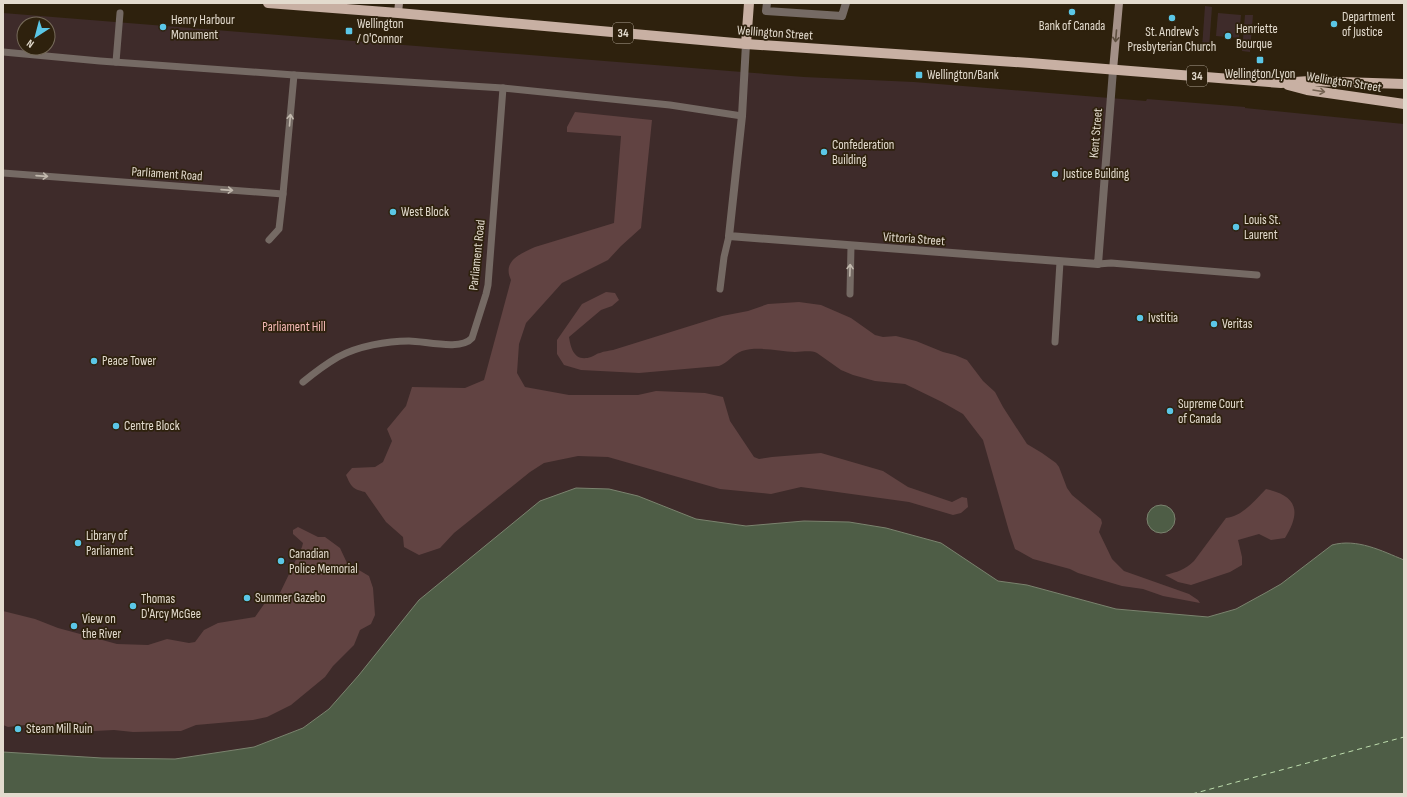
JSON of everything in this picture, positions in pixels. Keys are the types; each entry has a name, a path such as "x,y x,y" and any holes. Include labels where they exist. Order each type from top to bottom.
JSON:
{"main road":[{"name":"Wellington Street","path":"268,3 399,8 746,44 1030,63 1281,83 1309,81 1404,84"},
{"path":"746,44 749,3"},
{"name":"Kent Street","path":"1113,70 1120,3"},
{"name":"Wellington Street","path":"1281,83 1307,90 1404,104"}],"street":[{"path":"767,3 766,11 842,16 846,3"},
{"path":"729,236 742,116 746,44"},
{"name":"Kent Street","path":"1098,264 1113,70"},
{"name":"Vittoria Street","path":"729,236 1098,264"}],"lane":[{"path":"116,62 120,13"},
{"path":"3,52 294,75 503,88 670,105 742,116"},
{"path":"269,240 279,229 294,75"},
{"name":"Parliament Road","path":"303,382 339,357 386,342 405,341 460,344 469,341 472,338 488,285 503,88"},
{"name":"Parliament Road","path":"3,173 283,194"},
{"path":"720,289 724,257 729,236"},
{"path":"850,294 851,246"},
{"path":"1056,342 1060,262"},
{"path":"1098,264 1111,263 1257,275"}],"green space":[{"path":"1205,6 1212,7 1209,48 1202,48"},
{"name":"Parliament Hill","path":"3,13 41,16 16,16 16,56 56,56 56,17 804,77 914,82 1146,101 1147,99 1245,107 1404,124 1404,560 1382,551 1333,545 1281,584 1236,609 1208,617 1116,609 1027,585 998,581 941,543 886,528 849,522 804,521 746,526 696,519 638,496 359,675 329,709 303,728 254,747 175,759 102,758 3,752"},
{"path":"1218,13 1241,15 1239,38 1216,36"},
{"path":"1245,15 1253,15 1250,52 1242,51"}],"shaded area":[{"path":"575,112 652,120 641,228 608,260 562,283 526,323 519,344 517,373 525,387 569,395 638,395 656,391 705,393 723,397 730,421 754,457 759,459 821,453 883,471 908,487 952,502 962,497 967,498 968,507 961,513 953,515 909,502 801,487 771,494 720,489 608,457 578,456 544,463 530,472 454,533 440,548 419,555 404,547 403,537 386,522 365,492 357,490 352,486 346,475 352,468 375,467 383,462 392,441 387,429 406,406 412,387 465,388 484,380 511,280 509,268 514,259 535,247 614,223 621,136 567,132 567,127"},
{"path":"606,292 615,293 619,300 612,306 601,310 569,337 575,354 581,358 591,357 605,351 613,350 722,316 748,311 768,304 799,302 821,305 851,318 875,335 883,337 896,336 916,341 967,360 983,381 995,392 1027,444 1056,463 1067,488 1072,495 1101,519 1102,523 1099,532 1112,559 1124,571 1189,594 1200,603 1163,596 1143,589 1122,586 1033,559 1015,549 983,440 963,414 905,384 875,381 853,375 841,370 817,353 809,351 795,352 754,349 739,352 719,366 639,373 581,370 564,365 557,354 557,340 582,304"},
{"path":"576,488 609,489 638,496 696,519 746,526 804,521 849,522 886,528 941,543 998,581 1027,585 1116,609 1208,617 1236,609 1281,584 1332,545 1351,543 1378,549 1404,560 1404,794 3,794 3,752 102,758 175,759 254,747 303,728 329,709 359,675 419,600 540,501"},
{"path":"1266,489 1285,496 1294,506 1293,520 1285,538 1271,540 1259,534 1238,540 1242,557 1242,565 1230,572 1191,585 1178,582 1165,575 1181,570 1191,564 1226,518 1232,517 1243,511"},
{"path":"1161,505 1171,509 1175,519 1171,529 1161,533 1151,529 1147,519 1151,509"},
{"path":"298,527 318,537 325,537 340,548 347,563 369,576 373,588 375,615 371,624 360,630 354,645 333,666 325,677 291,705 267,717 253,720 196,725 181,731 133,732 114,730 54,733 34,730 25,725 8,727 3,725 3,611 35,619 58,628 117,644 148,645 167,639 189,643 195,642 204,630 218,623 255,617 267,600 279,595 302,547 303,543 293,534 293,530"}],"ferry route":[{"path":"1192,794 1404,737"}],"place":[{"name":"Bank of Canada","path":"1072,12"},
{"name":"St. Andrew's Presbyterian Church","path":"1172,18"},
{"name":"Department of Justice","path":"1334,24"},
{"name":"Henry Harbour Monument","path":"163,27"},
{"name":"Wellington / O'Connor","path":"349,31"},
{"name":"Henriette Bourque","path":"1228,36"},
{"name":"Wellington/Lyon","path":"1260,60"},
{"name":"Wellington/Bank","path":"919,75"},
{"name":"Confederation Building","path":"824,152"},
{"name":"Justice Building","path":"1055,174"},
{"name":"West Block","path":"393,212"},
{"name":"Louis St. Laurent","path":"1236,227"},
{"name":"Ivstitia","path":"1140,318"},
{"name":"Veritas","path":"1214,324"},
{"name":"Peace Tower","path":"94,361"},
{"name":"Supreme Court of Canada","path":"1170,411"},
{"name":"Centre Block","path":"116,426"},
{"name":"Library of Parliament","path":"78,543"},
{"name":"Canadian Police Memorial","path":"281,561"},
{"name":"Summer Gazebo","path":"247,598"},
{"name":"Thomas D'Arcy McGee","path":"133,606"},
{"name":"View on the River","path":"74,626"},
{"name":"Steam Mill Ruin","path":"18,729"}]}
